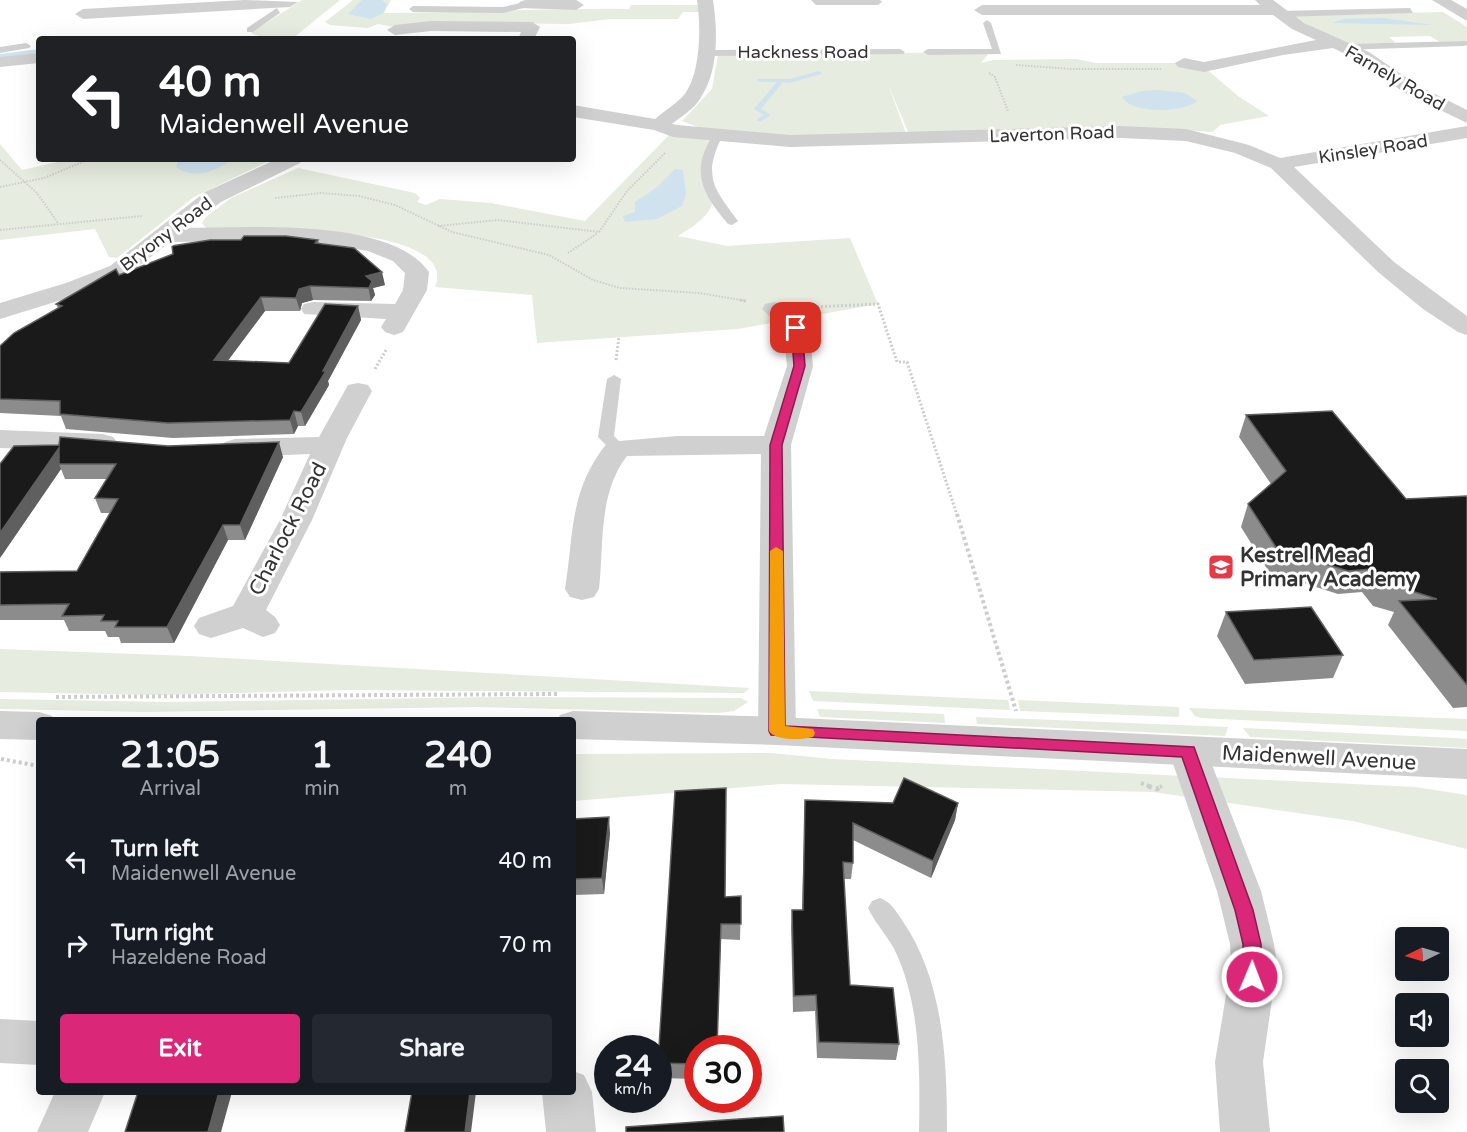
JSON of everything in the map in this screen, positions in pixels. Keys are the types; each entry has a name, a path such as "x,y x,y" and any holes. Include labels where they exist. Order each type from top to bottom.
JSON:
{"street":[{"name":"Hackness Road","path":"659,125 689,101 696,91 706,53 709,25 705,0"},
{"path":"1440,0 1467,16"},
{"path":"525,5 548,2 576,5"},
{"path":"81,31 84,7 287,4"},
{"path":"982,11 1272,8"},
{"name":"Farnely Road","path":"1272,8 1338,45 1363,56 1430,100 1467,117"},
{"path":"387,31 431,26 535,31"},
{"path":"1184,63 1209,71 1283,50 1338,45"},
{"path":"0,62 36,58"},
{"name":"Laverton Road","path":"576,111 659,125 685,132 824,141 1129,132 1186,135 1242,149 1278,164 1386,267 1431,304 1467,327"},
{"name":"Kinsley Road","path":"1278,164 1462,137"},
{"name":"Bryony Road","path":"0,311 112,274 134,261 213,197 287,162"},
{"path":"166,235 316,237 383,248 405,259 417,272 416,290 398,319 313,309"},
{"path":"774,309 796,328 800,366 776,445 777,731"},
{"name":"Charlock Road","path":"211,626 256,620 261,577 293,525 329,445 358,391"},
{"path":"0,439 71,440 129,445"},
{"name":"Charlock Road","path":"205,449 329,445"},
{"path":"582,589 593,490 604,462 618,448 677,445 776,445"},
{"name":"Maidenwell Avenue","path":"570,710 777,731 1462,767"},
{"path":"0,725 44,711"},
{"path":"1188,752 1239,891 1252,944 1254,965 1239,1062 1239,1087 1245,1132"},
{"path":"0,1041 36,1043"},
{"path":"62,1132 79,1095"},
{"path":"567,1095 571,1132"}],"lane":[{"path":"815,0 816,2 878,2"},
{"path":"250,30 287,4"},
{"path":"413,9 503,10 525,5"},
{"path":"1272,8 1410,11"},
{"path":"928,52 998,52 982,11"},
{"path":"1338,45 1464,43"},
{"path":"0,50 26,46"},
{"name":"Hackness Road","path":"706,53 900,52"},
{"path":"718,135 706,156 705,170 709,190 732,221"},
{"path":"614,379 606,437 618,448"},
{"path":"880,908 906,948 924,1008 934,1083 933,1132"}],"path":[{"path":"987,72 994,77 1011,118 996,136"},
{"path":"568,253 599,232 627,191 685,132"},
{"path":"0,159 37,193 58,223"},
{"path":"0,187 48,177 83,162"},
{"path":"438,226 474,219 513,221 599,232"},
{"path":"774,309 878,304 897,362 907,362 969,554 1016,714"},
{"path":"358,391 368,382 394,335 398,319"},
{"path":"44,711 134,699 570,710"},
{"path":"0,759 36,765"}],"shaded area":[{"path":"302,0 340,0 296,36 259,36 251,33"},
{"path":"353,0 391,0 384,13 629,9 631,5 698,5 700,12 683,12 678,19 610,19 569,24 490,23 395,27 378,24 368,28 330,25 325,22"},
{"path":"1443,12 1467,27 1467,41 1440,42 1430,36 1389,37 1395,42 1392,43 1342,44 1292,16"},
{"path":"990,52 981,63 994,60 1076,59 1096,63 1184,63 1204,67 1238,96 1269,116 1220,125 1213,132 1115,126 911,139 888,84 908,139 721,135 710,148 714,190 710,209 693,226 678,236 727,246 850,238 878,304 738,329 537,343 532,295 435,287 434,266 415,250 383,240 343,233 207,229 202,223 206,217 231,198 298,168 415,193 420,198 417,202 426,205 440,199 491,203 585,221 673,131 720,135 682,121 712,89 718,55"},
{"path":"0,144 22,170 58,162 267,162 194,197 117,258 109,257 95,229 0,240"},
{"path":"0,649 189,656 750,688 744,693 349,690 157,695 0,692"},
{"path":"809,691 1008,700 1010,710 813,701"},
{"path":"499,697 741,698 748,702 734,711 718,713 476,707 145,712 0,709 0,699 166,702"},
{"path":"1018,700 1179,707 1179,717 1020,711"},
{"path":"1189,708 1467,719 1467,731 1201,718 1195,716"},
{"path":"817,709 944,714 945,723 820,717"},
{"path":"976,717 1228,727 1225,736 977,724"},
{"path":"1243,728 1467,739 1467,748 1250,737"},
{"path":"771,753 832,759 1415,787 1467,795 1467,849 1353,821 1153,792 781,784 576,801 576,754"}],"water":[{"path":"362,0 382,0 387,4 383,13 371,19 348,14"},
{"path":"1383,18 1433,25 1332,23 1344,19"},
{"path":"1142,91 1185,93 1197,101 1181,108 1158,110 1127,103 1122,97"},
{"path":"177,162 228,162 212,171 197,174 176,167"},
{"path":"675,169 683,170 686,194 682,206 657,219 625,222 623,216 635,212 635,202 656,188"}],"building":[{"path":"244,236 286,236 318,240 315,243 354,248 382,272 366,276 372,281 369,288 310,286 299,289 296,298 261,297 214,360 289,363 325,304 358,306 323,371 326,371 301,412 294,411 290,420 168,423 60,414 60,401 0,399 0,346 14,333 62,306 56,304 116,269 119,275 173,254 172,246 210,240 241,240"},
{"path":"1332,411 1406,499 1467,496 1467,684 1399,601 1437,599 1383,582 1372,569 1348,571 1277,549 1248,504 1286,471 1246,415"},
{"path":"60,437 168,446 279,442 240,525 223,525 167,627 115,627 118,621 101,621 104,615 62,616 69,604 0,605 0,572 77,571 118,499 95,498 116,464 59,464 59,448 0,533 0,464 14,446 59,445"},
{"path":"1311,607 1343,655 1254,660 1226,612"},
{"path":"904,778 958,803 933,861 853,823 853,863 843,862 850,985 893,988 899,1044 819,1042 816,995 794,996 792,910 803,910 805,800 893,803"},
{"path":"726,788 725,897 741,896 741,924 721,924 717,1035 684,1035 684,1064 672,1063 672,1035 660,1035 675,791"},
{"path":"609,817 602,878 576,879 576,819"},
{"path":"137,1095 218,1095 208,1132 125,1132"},
{"path":"411,1095 470,1095 465,1132 405,1132"},
{"path":"783,1116 784,1132 626,1132 626,1127"}],"waterway":[{"path":"0,56 36,51"},
{"path":"760,80 790,81 819,73"},
{"path":"759,120 768,115 757,109 780,82"}],"slow traffic":[{"path":"776,551 777,731 807,733"}],"place":[{"name":"Kestrel Mead Primary Academy","path":"1221,567"}],"route":[{"path":"796,328 800,366 776,445 777,731 1188,752 1239,891 1252,944 1254,965 1252,977"}]}
